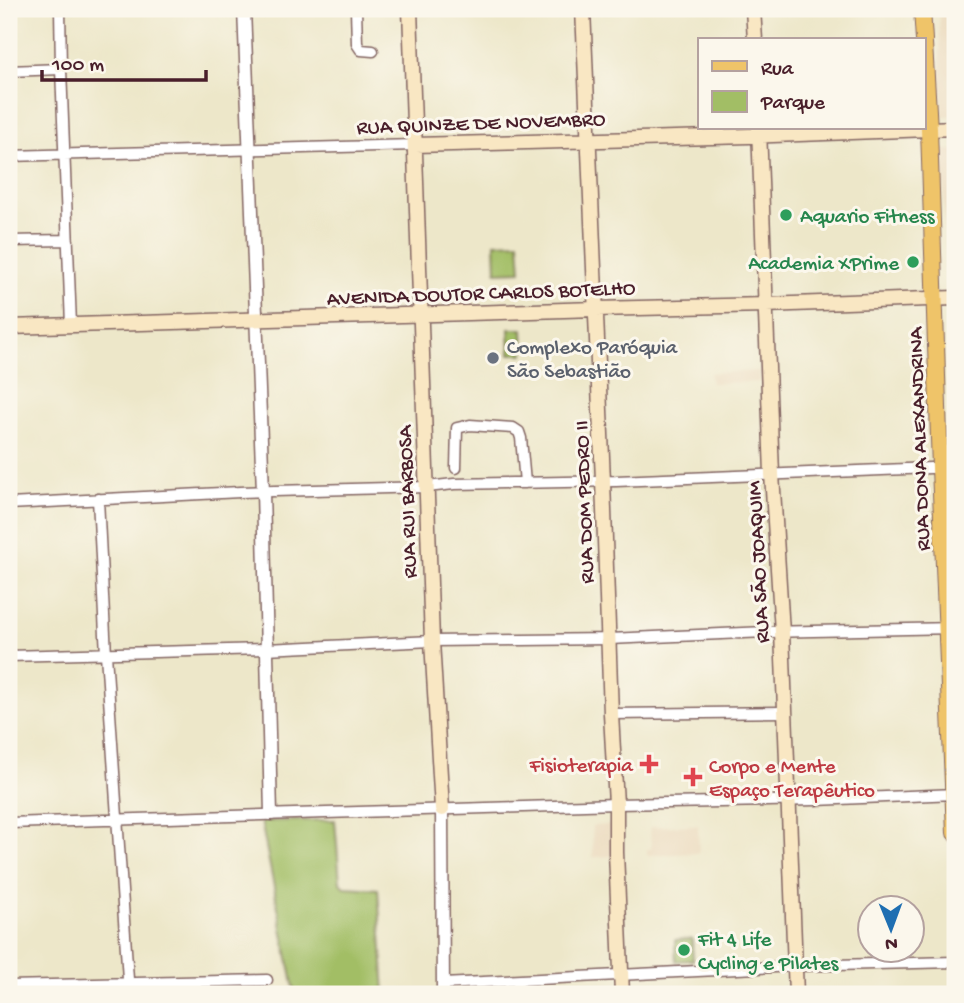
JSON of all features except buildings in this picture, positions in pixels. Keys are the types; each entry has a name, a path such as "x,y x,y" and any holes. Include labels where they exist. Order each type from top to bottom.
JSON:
{"main road":[{"name":"RUA RUI BARBOSA","path":"410,9 432,641 442,810"},
{"name":"RUA DOM PEDRO II","path":"583,9 622,994"},
{"path":"753,9 755,38"},
{"name":"RUA DONA ALEXANDRINA","path":"922,9 924,38"},
{"name":"RUA DONA ALEXANDRINA","path":"926,77 934,299 948,468 955,833"},
{"name":"RUA QUINZE DE NOVEMBRO","path":"926,129 955,128"},
{"name":"RUA QUINZE DE NOVEMBRO","path":"415,145 872,130"},
{"name":"RUA SÃO JOAQUIM","path":"759,132 772,474 786,712 796,994"},
{"name":"AVENIDA DOUTOR CARLOS BOTELHO","path":"9,327 955,298"}],"street":[{"path":"60,9 71,325"},
{"path":"244,9 271,814"},
{"path":"356,9 357,44 361,50 373,51"},
{"path":"9,71 61,69"},
{"name":"RUA QUINZE DE NOVEMBRO","path":"9,156 415,145"},
{"path":"9,241 68,240"},
{"path":"456,468 457,428 470,425 513,428 519,432 521,438 525,483"},
{"path":"9,504 262,491 948,468"},
{"path":"98,499 129,989"},
{"path":"9,656 266,649 432,641 609,639 951,628"},
{"path":"611,714 786,712"},
{"path":"9,823 955,794"},
{"name":"RUA RUI BARBOSA","path":"442,810 443,989"},
{"path":"443,989 621,974 955,961"},
{"path":"9,986 129,989 267,980"}],"shaded area":[{"path":"939,9 955,9 955,116 942,116"},
{"path":"942,150 955,150 955,278 947,278"},
{"path":"759,371 759,382 711,383 710,373"},
{"path":"949,476 955,476 955,613 954,613"},
{"path":"612,825 613,856 593,857 592,826"},
{"path":"698,825 699,853 647,855 647,849 651,849 650,827"}],"green space":[{"path":"519,242 521,271 496,272 495,243"},
{"path":"509,329 523,329 524,354 510,354"},
{"path":"335,820 340,883 345,887 378,889 385,994 295,994 261,821"},
{"name":"Fit 4 Life Cycling e Pilates","path":"692,939 693,960 676,961 675,940"}],"place":[{"name":"Aquario Fitness","path":"786,215"},
{"name":"Academia XPrime","path":"913,262"},
{"name":"Complexo Paróquia São Sebastião","path":"493,358"},
{"name":"Fisioterapia","path":"649,764"},
{"name":"Corpo e Mente Espaço Terapêutico","path":"693,777"},
{"name":"Fit 4 Life Cycling e Pilates","path":"684,950"}]}
